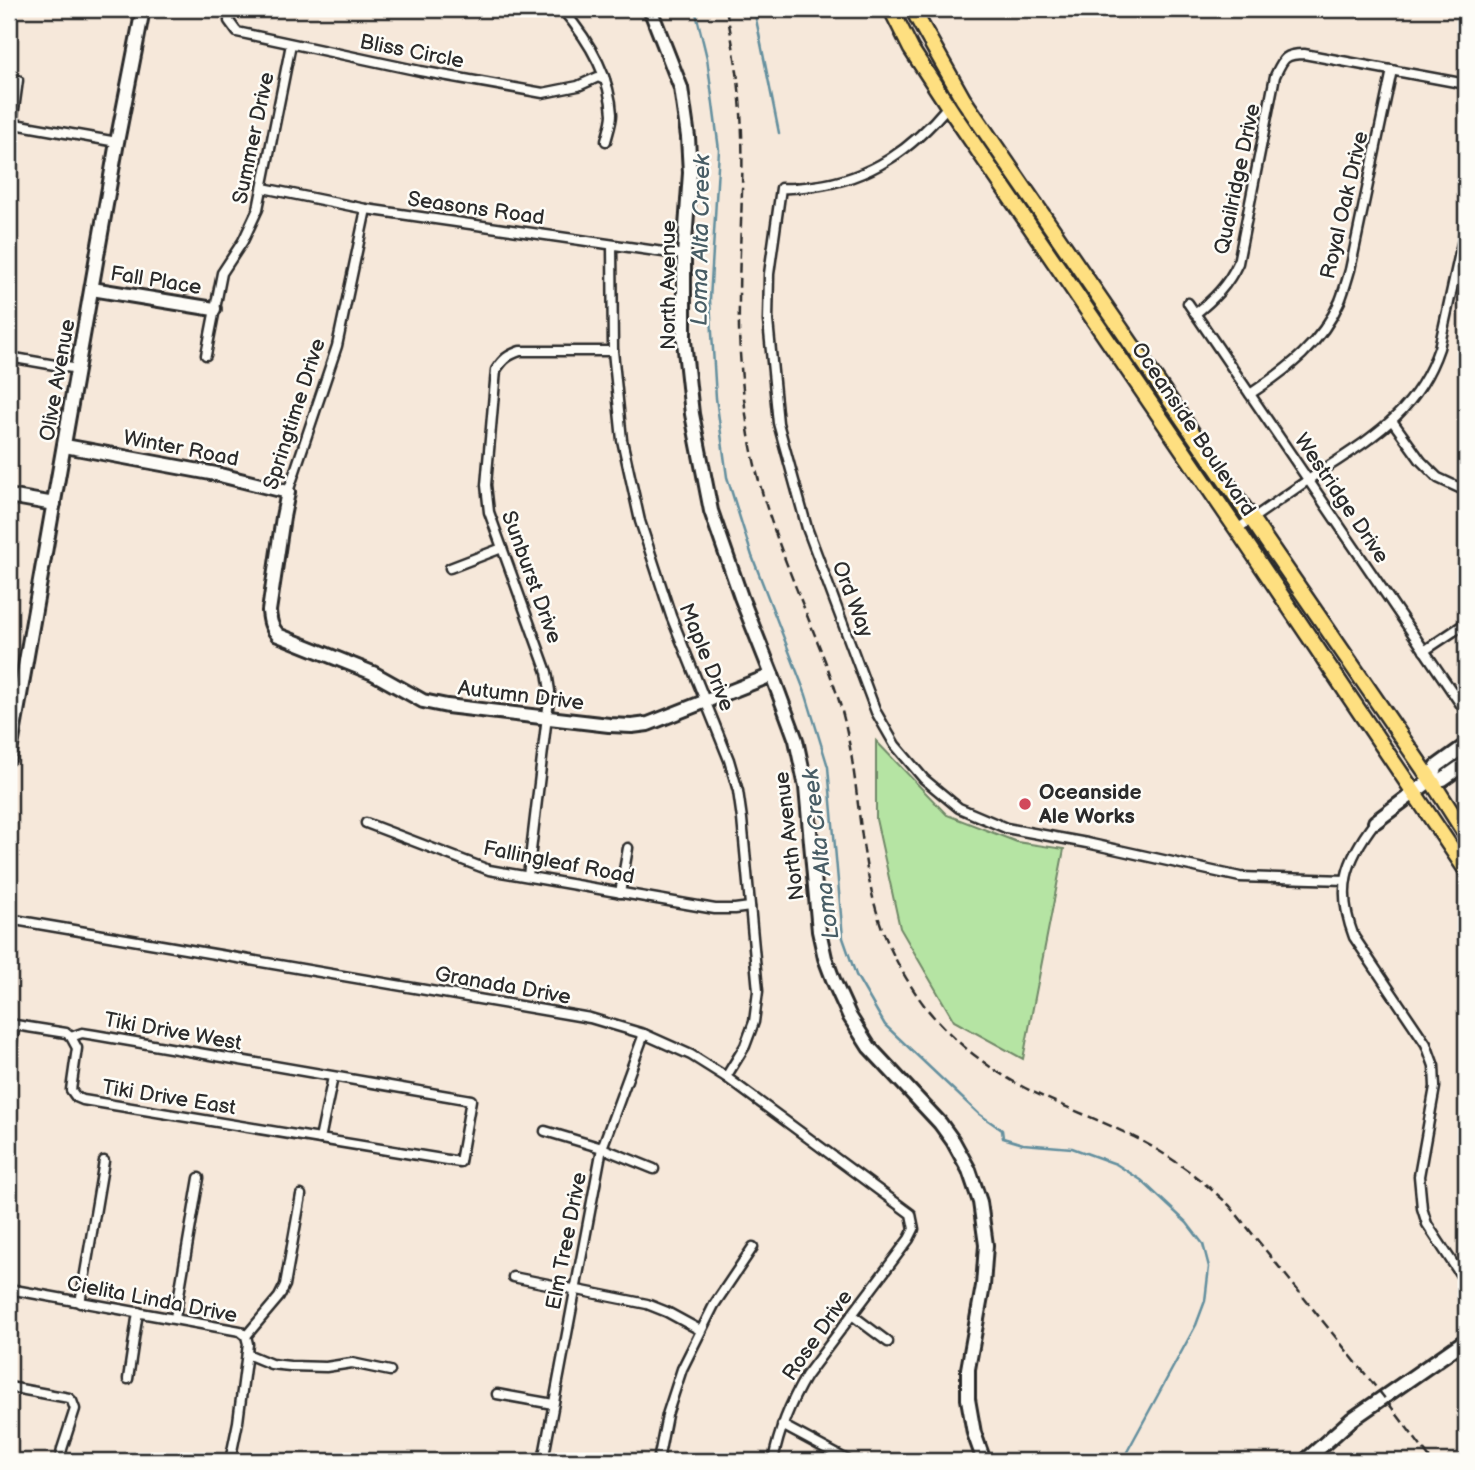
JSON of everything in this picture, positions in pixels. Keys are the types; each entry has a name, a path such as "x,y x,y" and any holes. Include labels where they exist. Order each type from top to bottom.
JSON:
{"main road":[{"name":"Olive Avenue","path":"9,758 117,142 143,9"},
{"name":"North Avenue","path":"650,9 681,88 688,137 690,173 684,255 684,341 692,414 711,511 796,740 806,787 825,958 850,1017 869,1047 940,1123 953,1141 969,1170 980,1202 986,1245 983,1286 968,1369 968,1399 974,1433 984,1461"},
{"name":"Oceanside Boulevard","path":"891,9 911,49 948,106 1466,870"},
{"name":"Oceanside Boulevard","path":"914,9 961,95 1466,835"},
{"name":"Fall Place","path":"92,289 215,309"},
{"name":"Winter Road","path":"65,446 216,474 288,492"},
{"name":"Springtime Drive","path":"274,630 269,611 288,492"},
{"path":"9,496 54,504"},
{"name":"Autumn Drive","path":"274,630 278,635 373,673 423,701 609,725 649,724 772,676"},
{"path":"1431,780 1437,766 1466,745"},
{"path":"1375,822 1431,780 1443,779 1466,763"},
{"path":"1305,1461 1351,1420 1466,1339"}],"street":[{"name":"Bliss Circle","path":"231,9 229,21 237,32 420,71 543,93 578,86 598,77 605,80"},
{"path":"562,9 593,52 605,80 612,116 606,141"},
{"name":"Summer Drive","path":"206,355 222,273 243,241 258,209 290,44"},
{"name":"Quailridge Drive","path":"1195,314 1215,298 1232,278 1238,263 1275,76 1283,60 1293,54 1304,54 1392,71"},
{"path":"1392,71 1466,84"},
{"name":"Royal Oak Drive","path":"1250,394 1305,353 1325,328 1340,302 1350,270 1392,71"},
{"path":"18,80 10,124 117,142"},
{"name":"Ord Way","path":"961,95 932,126 894,157 874,169 824,184 781,188 769,274 768,321 778,424 807,528 876,712 895,745 924,779 959,808 1006,828 1240,877 1346,880"},
{"name":"Seasons Road","path":"263,188 366,209 684,255"},
{"name":"Springtime Drive","path":"288,492 337,346 366,209"},
{"path":"1237,529 1364,443 1393,422 1406,408 1435,362 1466,225"},
{"name":"Maple Drive","path":"612,245 613,351 622,440 640,520 671,616 729,761 743,819 758,991 754,1022 745,1046 726,1077"},
{"name":"Westridge Drive","path":"1188,303 1466,712"},
{"name":"Sunburst Drive","path":"528,876 550,691 547,672 489,512 486,485 496,370 503,359 520,351 613,351"},
{"path":"9,357 78,369"},
{"path":"1393,422 1421,461 1438,478 1466,491"},
{"path":"450,568 502,548"},
{"path":"1424,651 1466,623"},
{"path":"1375,822 1359,843 1348,869 1344,897 1349,924 1354,937 1426,1044 1434,1066 1435,1087 1419,1176 1422,1208 1427,1224 1466,1283"},
{"name":"Fallingleaf Road","path":"366,823 489,870 715,908 750,907"},
{"path":"620,893 628,848"},
{"name":"Granada Drive","path":"9,919 590,1018 644,1034 691,1055 726,1077 911,1214 914,1229 909,1239"},
{"path":"9,1057 12,1025"},
{"name":"Tiki Drive West","path":"12,1025 66,1033 71,1037 82,1033 95,1035 471,1100 460,1162 320,1139"},
{"name":"Elm Tree Drive","path":"543,1461 602,1148 644,1034"},
{"name":"Tiki Drive East","path":"71,1037 77,1048 71,1090 76,1097 83,1100 320,1139"},
{"path":"320,1139 333,1077"},
{"path":"545,1131 602,1148 654,1169"},
{"path":"80,1303 104,1161"},
{"path":"175,1318 199,1178"},
{"path":"246,1336 279,1297 285,1285 301,1195"},
{"name":"Rose Drive","path":"773,1461 782,1426 806,1376 909,1239"},
{"path":"658,1461 667,1415 682,1369 714,1305 753,1247"},
{"path":"513,1277 647,1304 700,1330"},
{"name":"Cielita Linda Drive","path":"9,1289 240,1331 246,1336 248,1344 230,1461"},
{"path":"128,1379 138,1312"},
{"path":"852,1315 888,1342"},
{"path":"247,1354 271,1364 326,1367 352,1363 390,1371"},
{"path":"9,1388 69,1398 72,1401 75,1409 60,1461"},
{"path":"497,1394 553,1404"},
{"path":"782,1426 849,1461"}],"green space":[{"path":"876,741 947,815 1017,842 1064,849 1023,1059 954,1021 900,928 876,819"}],"waterway":[{"name":"Loma Alta Creek","path":"695,9 707,58 719,150 710,300 716,398 727,477 752,556 806,695 828,767 843,938 856,975 885,1025 979,1114 1002,1130 1003,1138 1023,1144 1072,1148 1116,1164 1141,1180 1187,1223 1203,1244 1209,1267 1205,1301 1196,1325 1122,1461"},
{"path":"754,9 779,133"}],"railway":[{"path":"726,9 741,113 739,334 748,429 758,479 773,528 843,715 871,891 892,952 927,1009 974,1055 1031,1091 1147,1144 1196,1177 1230,1206 1432,1461"}],"place":[{"name":"Oceanside Ale Works","path":"1025,804"}]}
